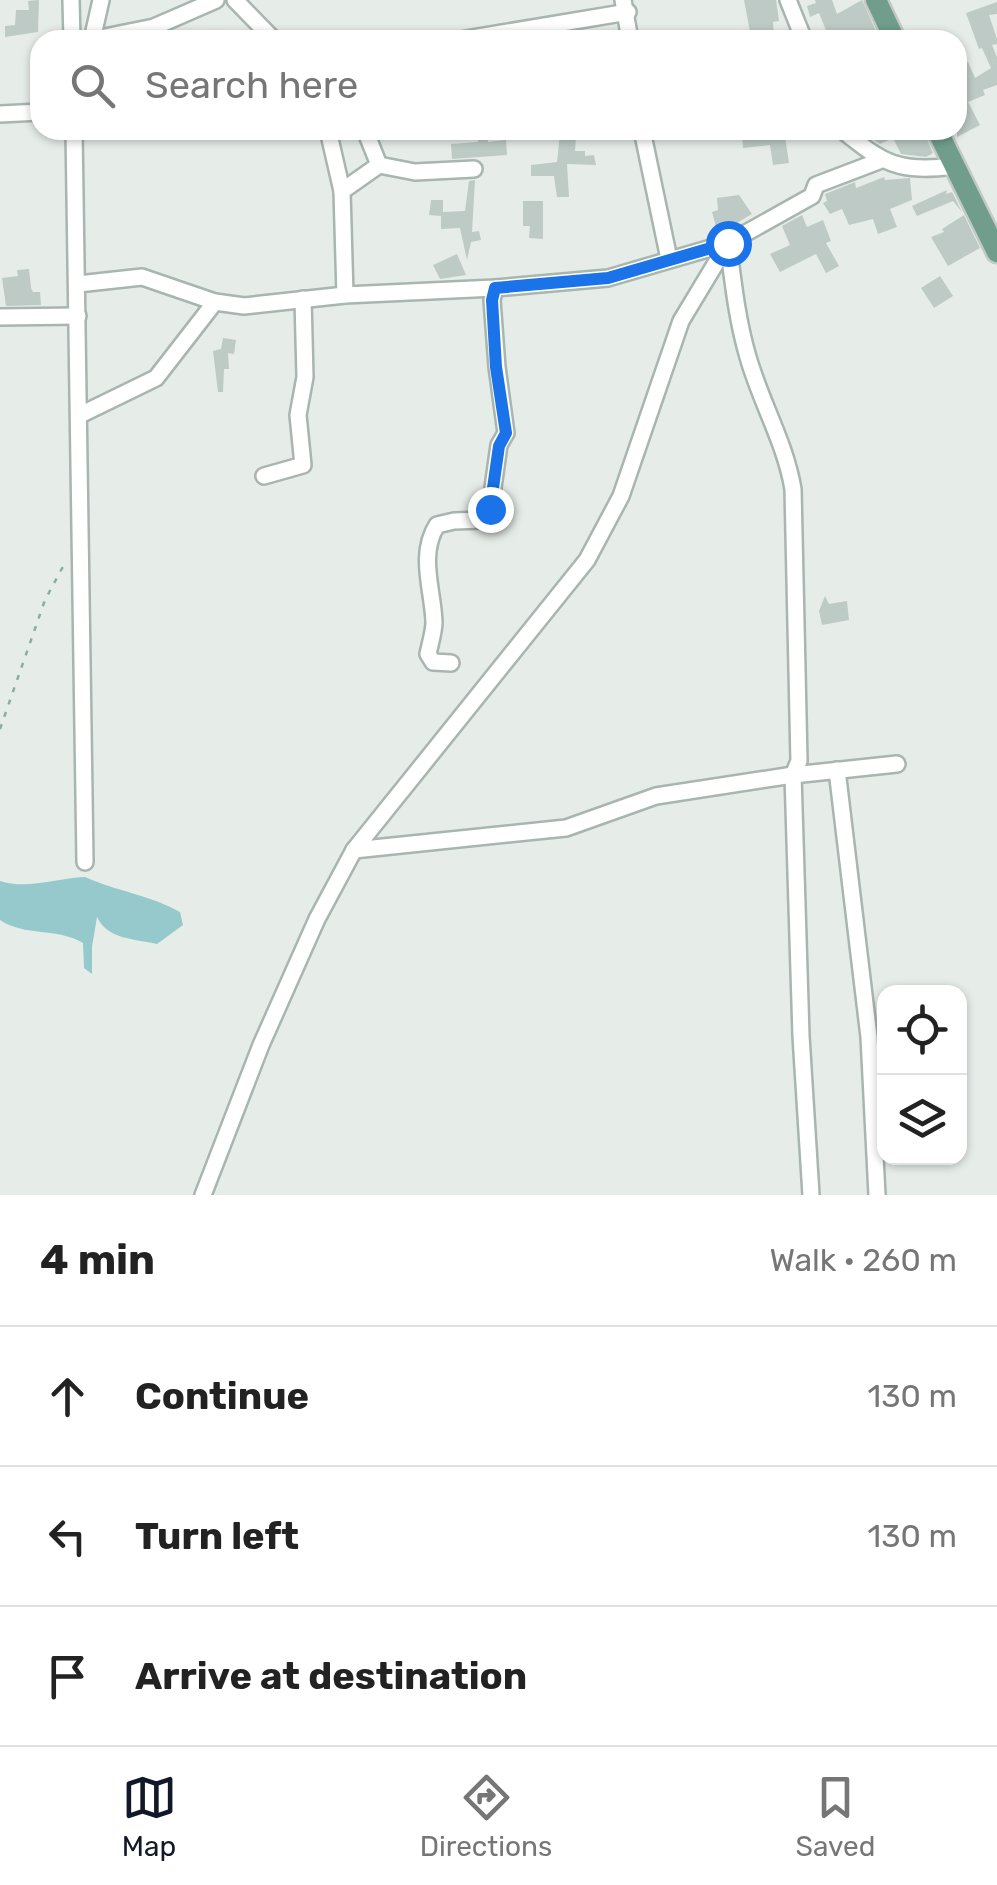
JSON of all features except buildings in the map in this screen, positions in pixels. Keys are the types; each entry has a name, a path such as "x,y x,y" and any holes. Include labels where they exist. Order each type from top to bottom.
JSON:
{"main road":[{"path":"876,0 890,30"},
{"path":"942,140 997,252"}],"street":[{"path":"72,0 72,30"},
{"path":"94,30 101,0"},
{"path":"139,30 216,0"},
{"path":"234,0 264,30"},
{"path":"788,0 800,30"},
{"path":"509,30 625,6"},
{"path":"0,114 30,112"},
{"path":"74,140 85,862"},
{"path":"330,140 342,192 345,295"},
{"path":"369,140 379,164"},
{"path":"644,140 668,259"},
{"path":"854,140 879,160 921,170 954,166"},
{"path":"78,284 142,277 214,302 244,306 345,295 608,278 728,243 812,196 816,185 879,160"},
{"path":"342,192 379,164 415,172 474,169"},
{"path":"728,243 748,359 788,456 793,489 798,761 793,775 801,1036 811,1195"},
{"path":"203,1195 261,1045 317,919 354,850 586,560 621,496 681,320 728,243"},
{"path":"451,663 433,662 428,654 434,622 427,558 430,535 436,525 454,520 482,520 490,509 499,446 506,433 496,367 492,300 495,288"},
{"path":"264,476 303,464 298,414 305,377 303,299"},
{"path":"80,415 156,378 214,302"},
{"path":"0,317 78,316"},
{"path":"354,850 566,828 656,796 896,764"},
{"path":"836,770 869,1037 877,1195"}],"path":[{"path":"0,729 45,600 81,534"}],"water":[{"path":"85,877 169,906 180,912 183,925 157,944 114,934 97,917 92,974 84,968 83,943 62,935 20,929 0,920 0,881 31,884"}],"route":[{"path":"490,509 499,446 506,433 496,367 492,300 495,288 608,278 728,243"}]}
